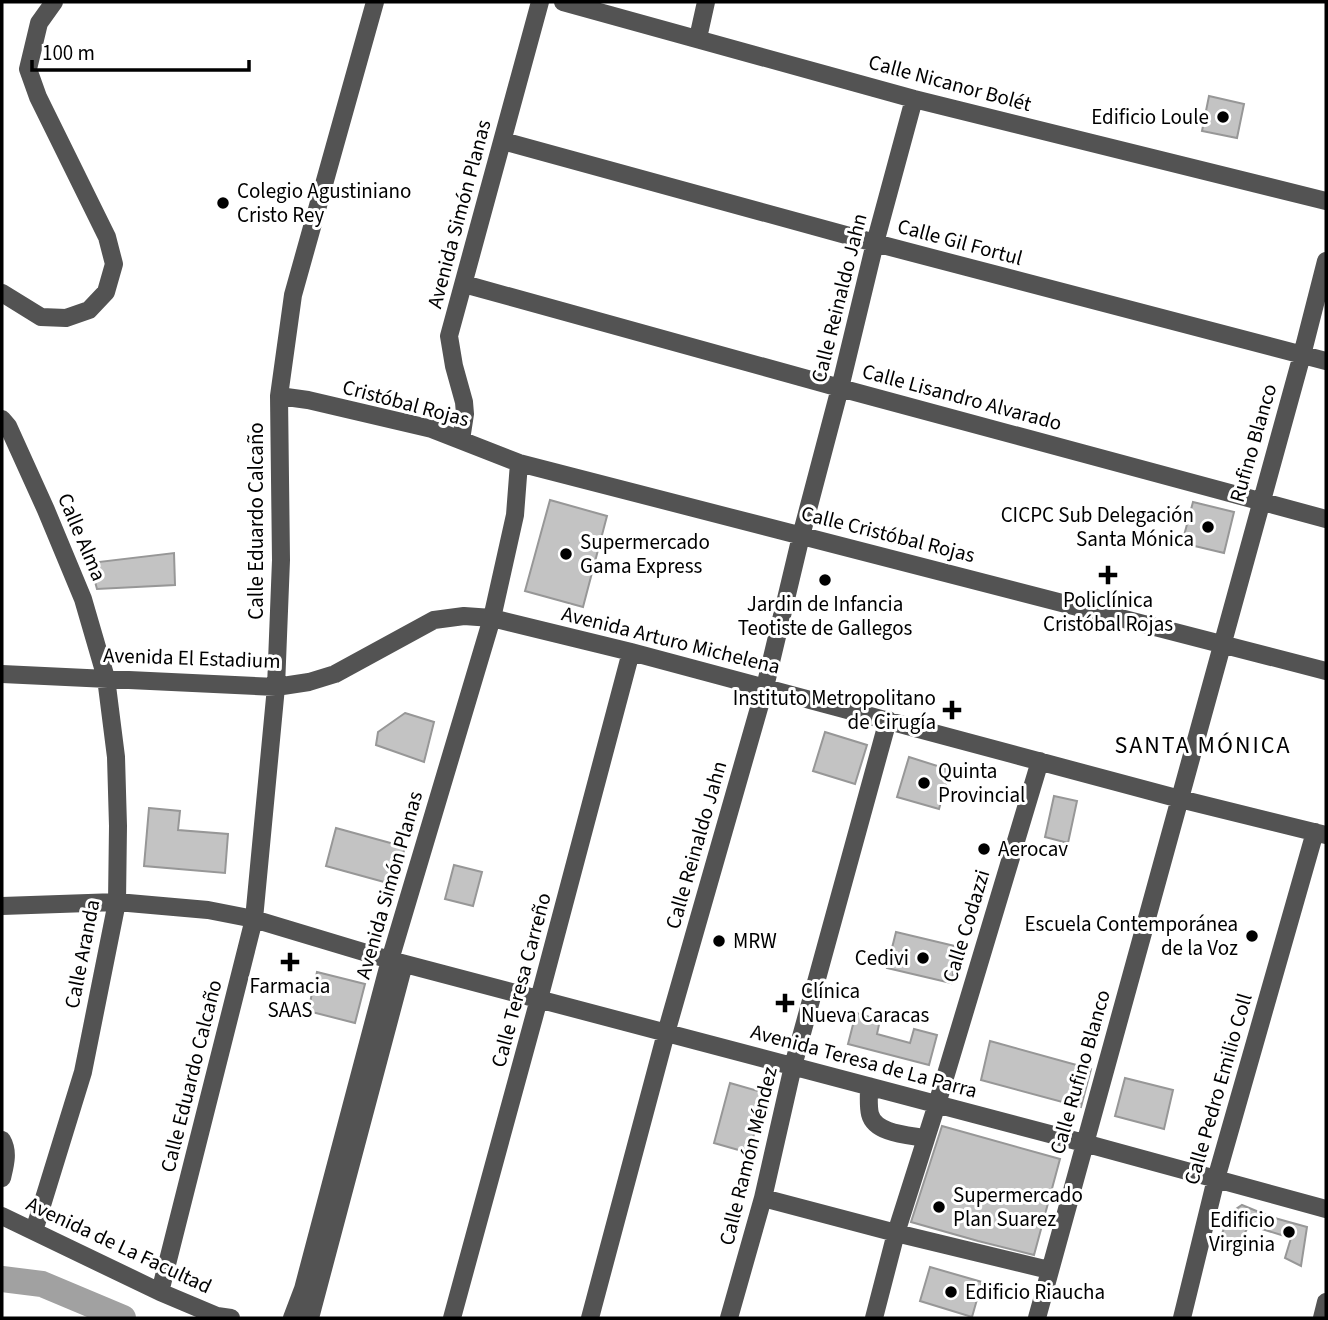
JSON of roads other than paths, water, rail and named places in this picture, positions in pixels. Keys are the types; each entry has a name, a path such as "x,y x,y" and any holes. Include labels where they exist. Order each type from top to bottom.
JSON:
{"street":[{"path":"2,293 41,317 66,318 89,310 106,292 114,264 107,237 38,97 28,69 39,23 54,2"},
{"name":"Calle Eduardo Calcaño","path":"160,1292 254,919 276,687 281,560 279,396 293,295 374,2"},
{"name":"Avenida Simón Planas","path":"461,440 466,414 449,336 540,2"},
{"name":"Calle Nicanor Bolét","path":"564,2 915,99 1326,201"},
{"path":"698,38 706,2"},
{"name":"Calle Reinaldo Jahn","path":"590,1318 666,1033 765,688 800,536 915,99"},
{"name":"Calle Gil Fortul","path":"503,141 875,243 1326,361"},
{"name":"Rufino Blanco","path":"1180,799 1326,261"},
{"name":"Calle Lisandro Alvarado","path":"464,284 1326,519"},
{"name":"Cristóbal Rojas","path":"279,396 308,400 432,429 520,463"},
{"name":"Calle Alma","path":"2,419 8,426 47,510 83,599 106,678"},
{"name":"Avenida Simón Planas","path":"292,1318 303,1289 397,962 492,618 515,515 520,463"},
{"name":"Calle Cristóbal Rojas","path":"520,463 1326,671"},
{"name":"Avenida El Estadium","path":"2,674 276,687 309,682 335,674 433,620 464,616 492,618"},
{"name":"Avenida Arturo Michelena","path":"492,618 631,652 1320,834"},
{"name":"Calle Teresa Carreño","path":"452,1318 631,652"},
{"name":"Calle Aranda","path":"34,1231 83,1072 117,902 116,757 106,678"},
{"name":"Calle Ramón Méndez","path":"730,1318 763,1198 793,1066 888,720"},
{"name":"Calle Codazzi","path":"896,1233 1040,761"},
{"name":"Calle Rufino Blanco","path":"1037,1318 1180,799"},
{"name":"Calle Pedro Emilio Coll","path":"1182,1318 1216,1179 1320,834"},
{"name":"Avenida Teresa de La Parra","path":"2,906 117,902 208,910 254,919 397,962 1326,1209"},
{"name":"Avenida Simón Planas","path":"310,1318 397,962"},
{"path":"869,1086 870,1114 878,1126 900,1134 925,1138"},
{"path":"2,1140 6,1155 2,1178"},
{"path":"763,1198 1049,1270"},
{"name":"Avenida de La Facultad","path":"2,1216 160,1292 222,1318"},
{"path":"874,1318 896,1233"},
{"path":"277,1318 291,1308 303,1289"},
{"path":"1322,1318 1326,1302"}],"waterway":[{"path":"2,1279 42,1284 123,1318"}],"place":[{"name":"Edificio Loule","path":"1223,117"},
{"name":"Colegio Agustiniano Cristo Rey","path":"223,203"},
{"name":"CICPC Sub Delegación Santa Mónica","path":"1208,527"},
{"name":"Supermercado Gama Express","path":"566,554"},
{"name":"Policlínica Cristóbal Rojas","path":"1108,575"},
{"name":"Jardin de Infancia Teotiste de Gallegos","path":"825,580"},
{"name":"Instituto Metropolitano de Cirugía","path":"952,710"},
{"name":"Quinta Provincial","path":"924,783"},
{"name":"Aerocav","path":"984,849"},
{"name":"Escuela Contemporánea de la Voz","path":"1252,936"},
{"name":"MRW","path":"719,941"},
{"name":"Cedivi","path":"923,958"},
{"name":"Farmacia SAAS","path":"290,962"},
{"name":"Clínica Nueva Caracas","path":"785,1003"},
{"name":"Supermercado Plan Suarez","path":"939,1207"},
{"name":"Edificio Virginia","path":"1289,1232"},
{"name":"Edificio Riaucha","path":"951,1292"}],"district":[{"name":"SANTA MÓNICA","path":"1203,745"}]}
